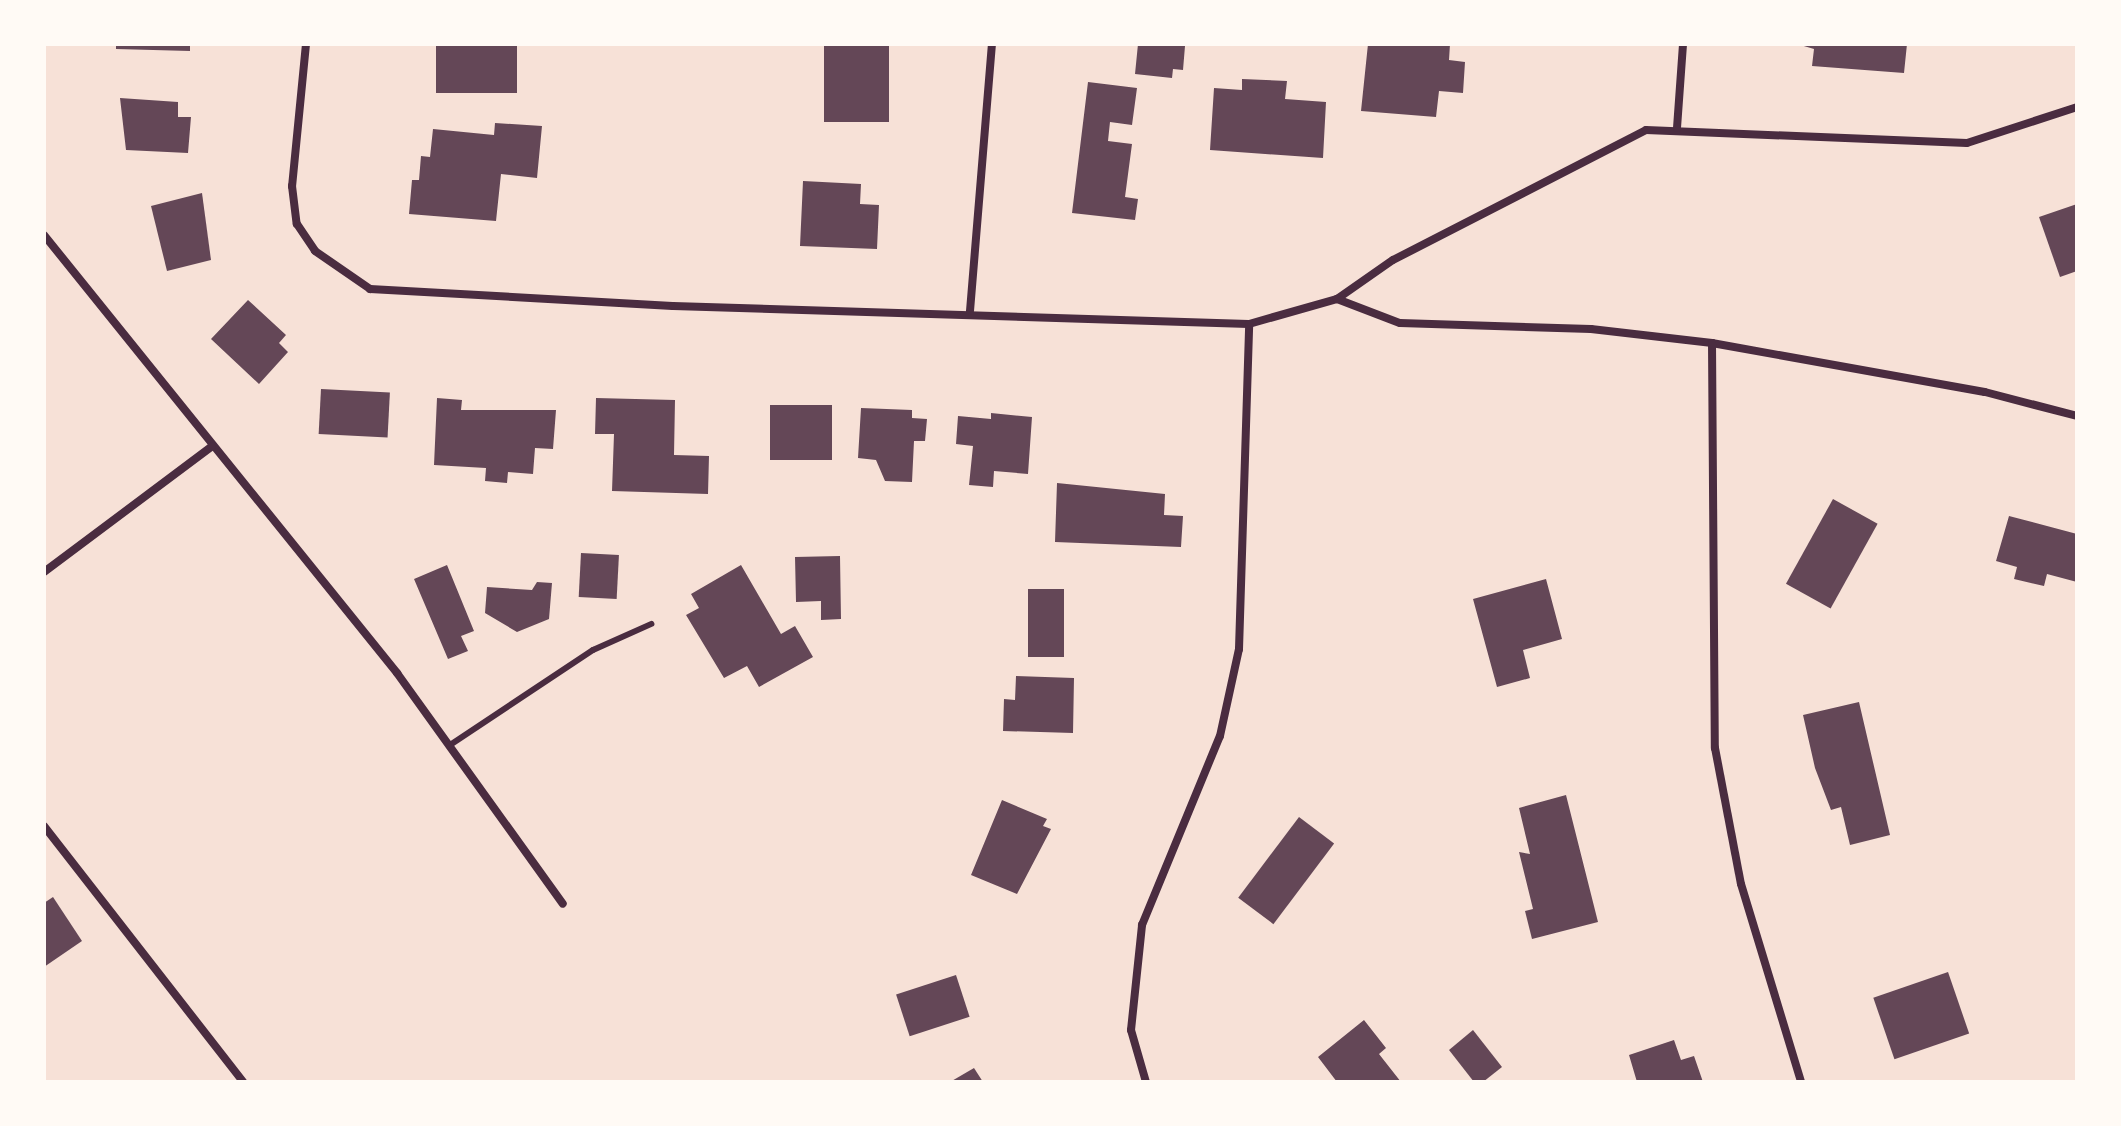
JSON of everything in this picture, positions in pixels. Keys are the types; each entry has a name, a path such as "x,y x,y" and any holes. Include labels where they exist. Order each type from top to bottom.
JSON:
{"street":[{"path":"306,44 292,186 297,224 315,251 370,289 422,295 970,311 1249,324 1337,299 1393,260 1646,130 1677,128 1967,143 2077,107"},
{"path":"970,311 992,44"},
{"path":"1677,128 1683,44"},
{"path":"44,235 450,745 563,904"},
{"path":"1337,299 1400,323 1591,329 1712,343 1985,392 2077,416"},
{"path":"1146,1082 1131,1030 1142,925 1220,736 1239,649 1249,324"},
{"path":"1712,343 1715,748 1741,884 1801,1082"},
{"path":"44,572 211,447"},
{"path":"44,826 243,1082"}],"lane":[{"path":"450,745 593,650 651,624"}],"building":[{"path":"116,44 190,44 190,51 116,49"},
{"path":"436,44 517,44 517,93 436,93"},
{"path":"824,44 889,44 889,122 824,122"},
{"path":"1138,44 1185,46 1183,70 1173,69 1172,78 1135,74"},
{"path":"1368,44 1450,44 1449,60 1465,62 1463,93 1439,91 1436,117 1361,111"},
{"path":"1797,44 1907,44 1904,73 1812,66 1814,49"},
{"path":"1242,79 1287,81 1285,99 1326,102 1323,158 1210,150 1214,88 1242,90"},
{"path":"1088,82 1137,88 1132,125 1110,122 1108,141 1132,144 1125,197 1138,199 1135,220 1072,213"},
{"path":"120,98 178,102 178,117 191,117 188,153 126,150"},
{"path":"495,123 542,126 537,178 501,174 496,221 409,214 412,180 419,180 421,156 430,157 433,129 494,135"},
{"path":"803,181 861,184 860,204 879,205 877,249 800,246"},
{"path":"202,193 211,260 167,271 151,206"},
{"path":"2077,204 2077,271 2060,277 2039,217"},
{"path":"248,300 286,335 279,343 288,352 259,384 211,339"},
{"path":"321,389 390,393 388,438 319,434"},
{"path":"437,398 462,400 461,410 556,410 553,449 535,448 533,474 508,472 507,483 485,481 486,468 434,465"},
{"path":"596,398 675,400 674,455 709,456 708,494 612,491 614,434 595,434"},
{"path":"770,405 832,405 832,460 770,460"},
{"path":"861,408 912,410 912,418 927,419 925,441 914,441 912,482 885,481 876,460 858,458"},
{"path":"991,413 1032,417 1028,474 994,471 993,487 969,485 973,446 956,444 958,416 991,419"},
{"path":"1057,483 1165,494 1164,515 1183,516 1181,547 1055,542"},
{"path":"1833,499 1878,524 1831,609 1786,584"},
{"path":"2009,516 2077,534 2077,582 2047,574 2044,586 2014,579 2017,567 1996,561"},
{"path":"581,553 619,555 617,599 579,597"},
{"path":"840,556 841,619 821,620 821,601 796,602 795,557"},
{"path":"447,565 474,631 461,636 468,651 448,659 414,579"},
{"path":"741,565 781,634 795,626 813,657 759,687 747,666 724,678 686,615 699,608 691,594"},
{"path":"1546,579 1562,639 1523,650 1530,678 1497,687 1473,599"},
{"path":"537,582 552,583 549,619 517,632 485,613 487,587 532,590"},
{"path":"1028,589 1064,589 1064,657 1028,657"},
{"path":"1016,676 1074,678 1073,733 1003,731 1004,699 1015,700"},
{"path":"1859,702 1890,835 1850,845 1841,807 1831,810 1815,768 1803,715"},
{"path":"1566,795 1598,922 1532,939 1525,911 1533,909 1519,852 1530,854 1519,808"},
{"path":"1002,800 1047,819 1043,826 1051,829 1017,894 971,875"},
{"path":"1299,817 1334,843 1273,924 1238,898"},
{"path":"53,897 82,941 44,967 44,903"},
{"path":"1948,972 1969,1033 1894,1059 1873,998"},
{"path":"956,975 970,1017 910,1036 896,994"},
{"path":"1364,1020 1386,1048 1379,1054 1401,1082 1337,1082 1318,1057"},
{"path":"1473,1030 1502,1067 1483,1082 1474,1082 1449,1050"},
{"path":"1674,1040 1681,1060 1694,1056 1703,1082 1637,1082 1629,1055"},
{"path":"974,1068 983,1082 950,1082"}]}
